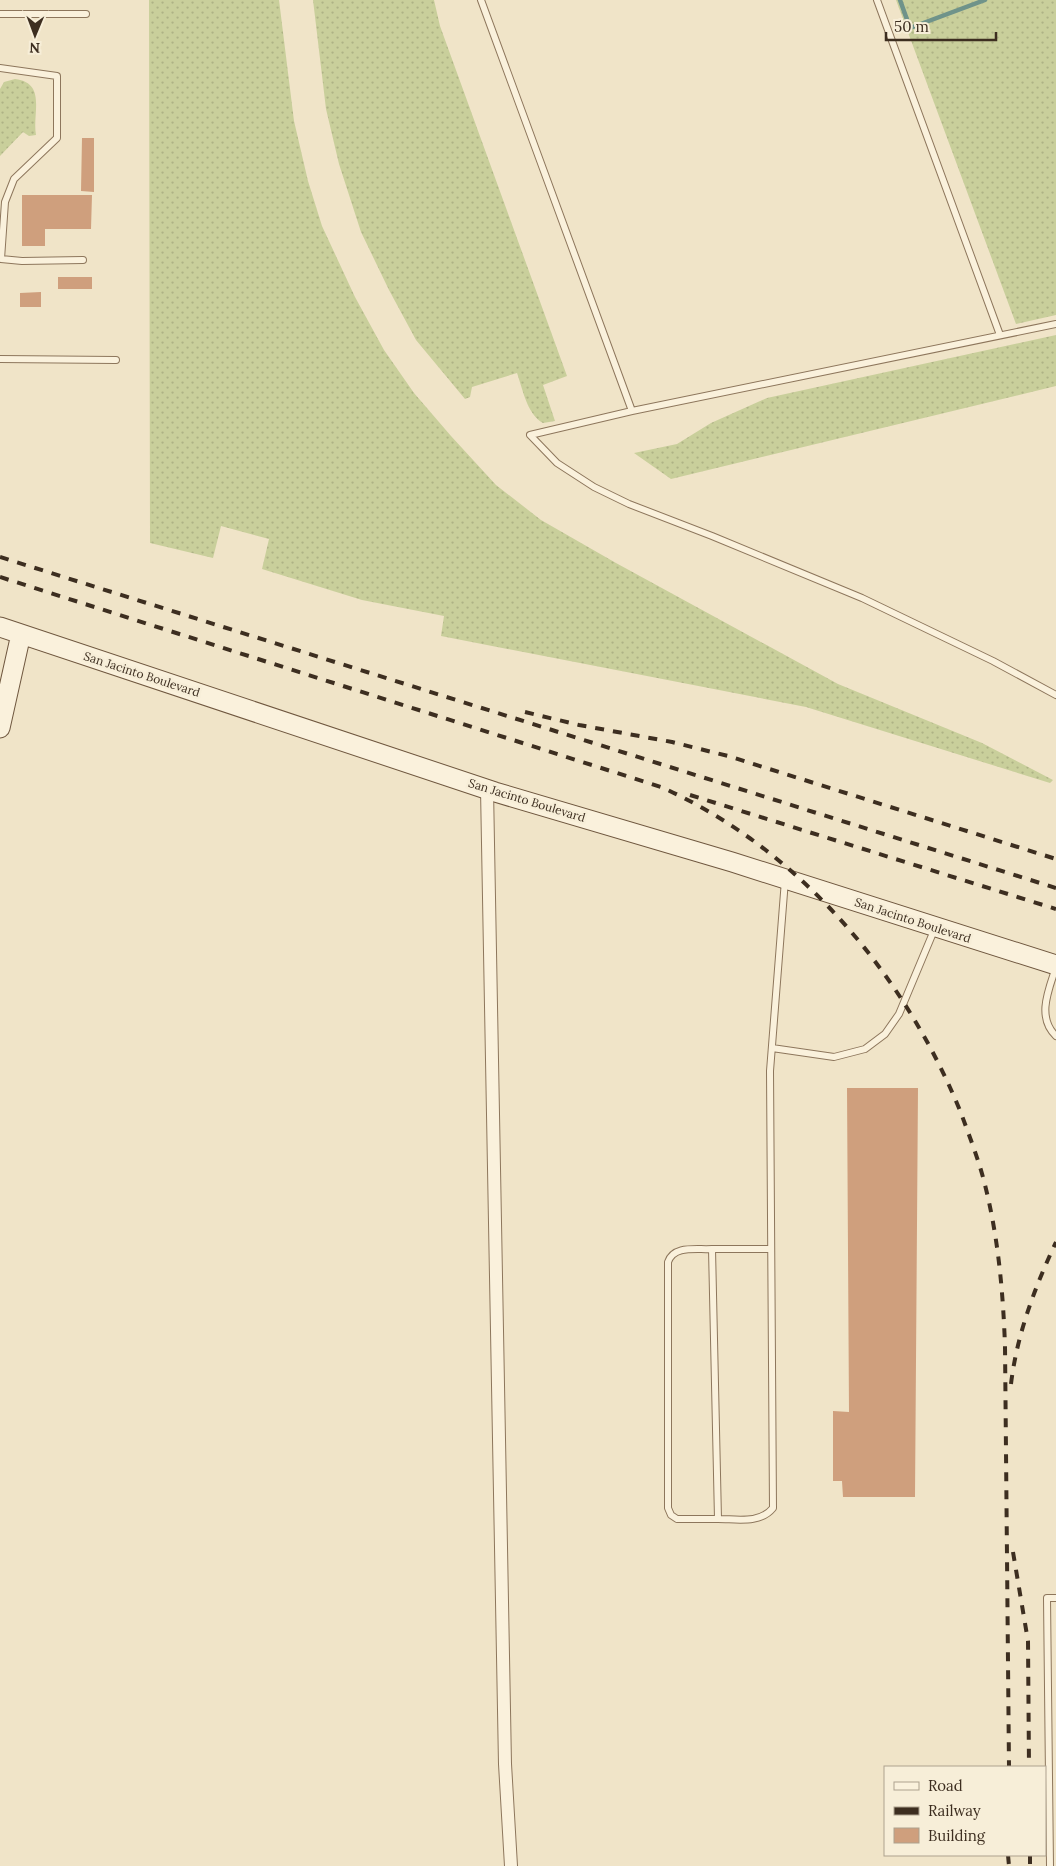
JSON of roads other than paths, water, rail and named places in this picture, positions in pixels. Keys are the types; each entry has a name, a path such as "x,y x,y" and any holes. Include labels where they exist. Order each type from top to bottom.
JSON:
{"main road":[{"name":"San Jacinto Boulevard","path":"0,627 487,789 785,879 1056,966"},
{"path":"0,728 21,634"}],"street":[{"path":"487,789 505,1764 511,1866"}],"lane":[{"path":"481,0 632,412"},
{"path":"877,0 1000,335"},
{"path":"0,14 86,14"},
{"path":"0,68 57,76 57,138 14,179 2,216 1,258 22,261 83,260"},
{"path":"1056,324 530,435 557,462 594,488 629,504 862,598 993,661 1056,695"},
{"path":"0,359 116,360"},
{"path":"771,1249 677,1250 670,1255 668,1262 668,1508 671,1515 677,1519 758,1519 768,1515 773,1508 770,1072 785,879"},
{"path":"772,1048 834,1057 865,1049 885,1034 899,1014 935,927"},
{"path":"1056,966 1046,1000 1046,1020 1050,1030 1056,1036"},
{"path":"712,1249 718,1519"},
{"path":"1050,1866 1047,1598 1056,1598"}],"waterway":[{"path":"900,0 910,28 985,0"}],"railway":[{"path":"0,557 1056,888"},
{"path":"0,577 661,787 712,813 759,845 802,881 842,922 878,966 910,1013 938,1062 961,1113 989,1201 1001,1283 1005,1346 1009,1766"},
{"path":"525,712 579,725 672,742 728,756 1056,859"},
{"path":"690,795 1056,909"},
{"path":"1011,1384 1022,1329 1041,1276 1056,1242"},
{"path":"1013,1552 1028,1641 1029,1766"},
{"path":"1008,1856 1009,1866"},
{"path":"1030,1856 1030,1866"}]}
